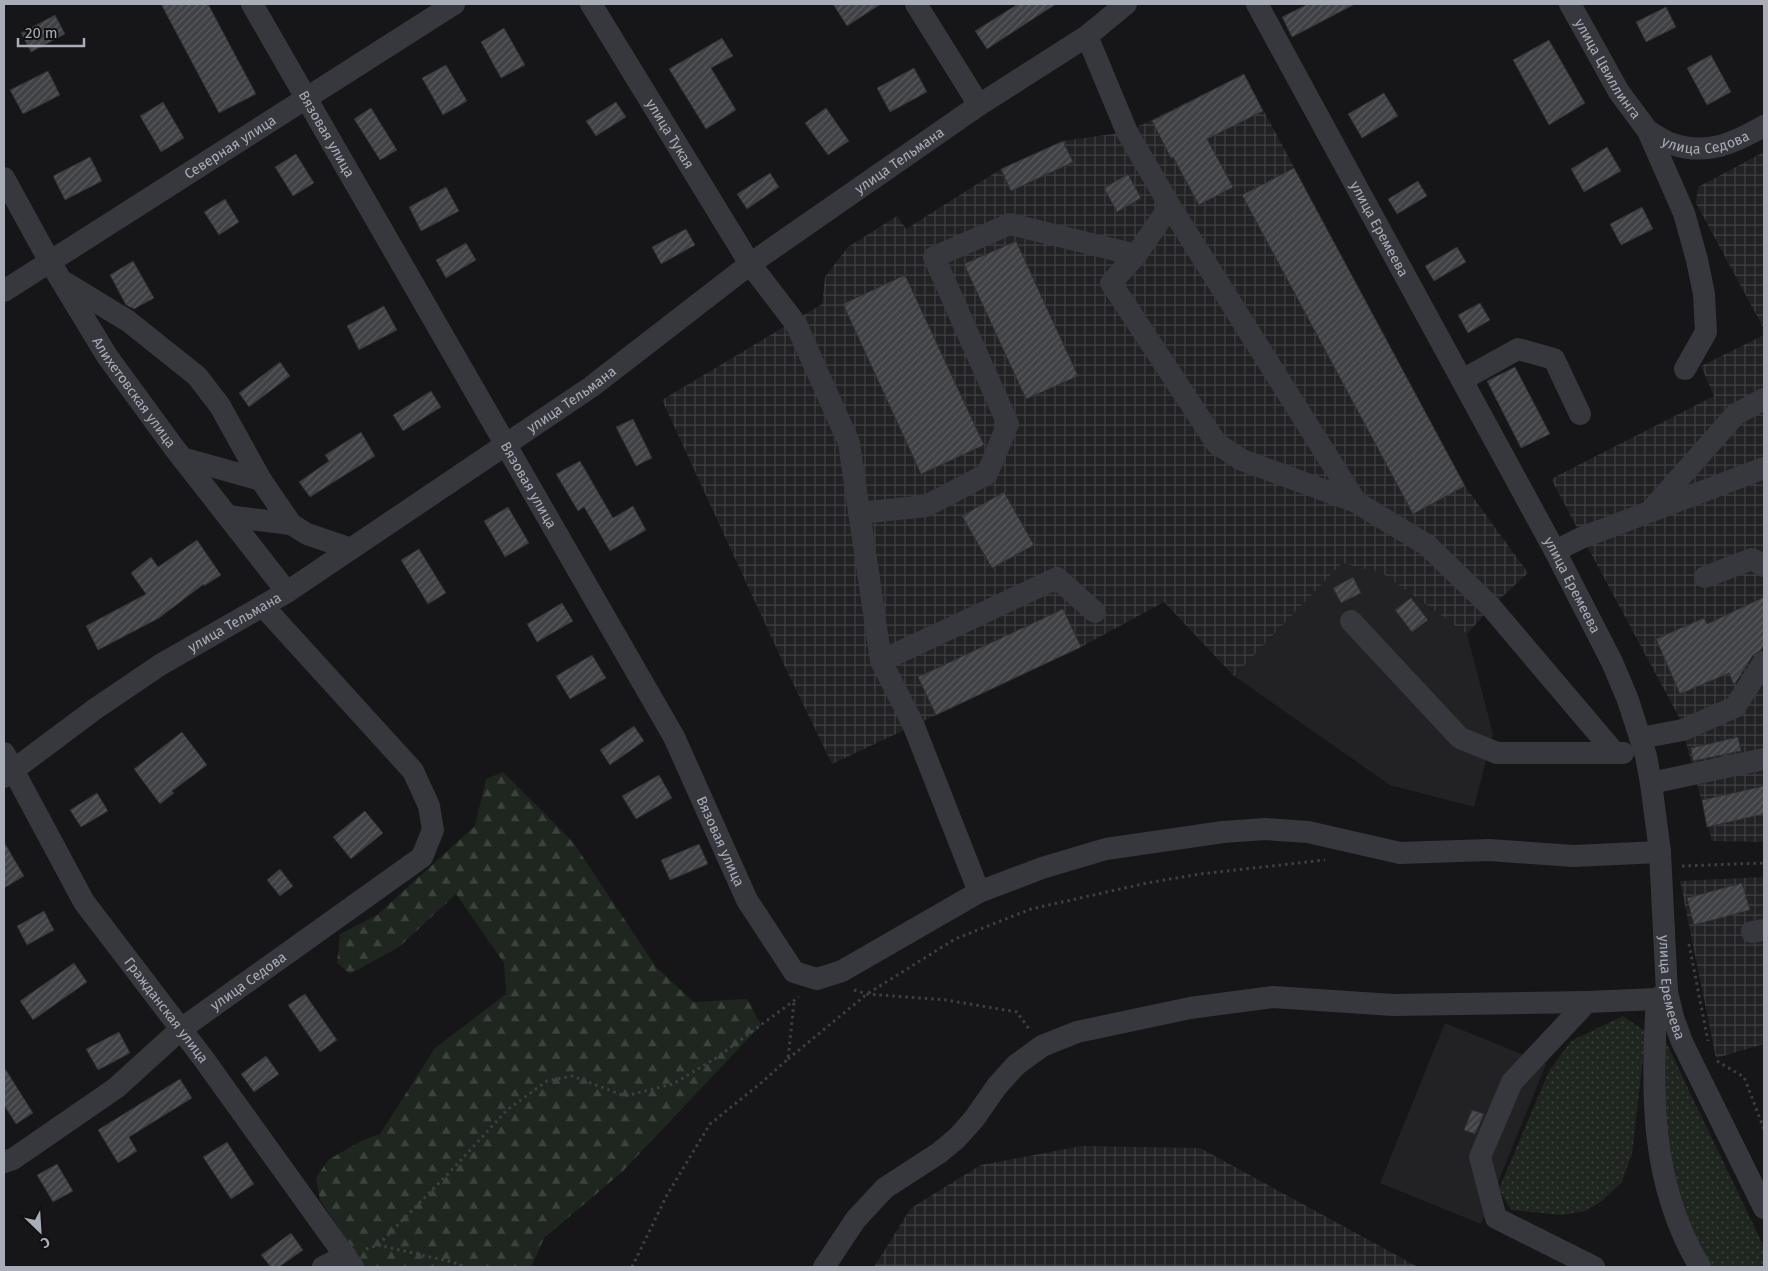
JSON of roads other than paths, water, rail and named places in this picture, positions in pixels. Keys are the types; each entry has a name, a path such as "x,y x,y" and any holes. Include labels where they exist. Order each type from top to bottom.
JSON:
{"street":[{"name":"Вязовая улица","path":"252,4 674,737 747,900 794,972 817,979 842,971 979,892"},
{"name":"улица Тукая","path":"591,4 750,264 796,324 840,424 848,443 880,661 913,724 979,892"},
{"path":"916,4 980,105"},
{"name":"улица Тельмана","path":"7,767 160,665 287,592 506,445 591,387 750,264 980,105 1087,36 1126,4"},
{"name":"улица Еремеева","path":"1257,4 1555,551 1612,662 1628,700 1643,747 1667,859 1662,996 1673,1017 1682,1042 1764,1208"},
{"name":"улица Цвиллинга","path":"1570,4 1619,92 1648,131"},
{"name":"Северная улица","path":"4,291 56,271 445,6"},
{"path":"1087,36 1127,132 1170,206 1356,502"},
{"name":"улица Седова","path":"1648,131 1672,144 1701,150 1726,145 1764,126"},
{"path":"1648,131 1684,213 1704,294 1706,332 1684,369"},
{"name":"Алихетовская улица","path":"4,178 106,356 182,458 287,592"},
{"path":"1170,206 1136,255 1111,283 1217,444 1242,460 1356,502 1427,545 1491,607 1614,752"},
{"path":"859,512 926,506 987,474 1008,424 934,257 1010,224 1136,255"},
{"path":"56,271 128,321 197,376 220,406 261,480 291,524 307,534 351,549"},
{"path":"1462,380 1518,349 1554,359 1580,414"},
{"path":"1649,512 1736,414 1764,399"},
{"path":"182,458 261,480"},
{"path":"1555,551 1582,538 1764,468"},
{"path":"228,516 291,524"},
{"path":"1705,577 1752,559 1764,566"},
{"path":"880,661 1057,578 1095,612"},
{"name":"улица Седова","path":"4,1162 13,1159 116,1088 180,1028 422,857 433,830 429,806 413,771 263,606"},
{"path":"1351,621 1460,738 1497,753 1614,752 1643,747 1734,707 1764,662"},
{"path":"1651,783 1764,759"},
{"name":"Гражданская улица","path":"7,767 84,902 180,1028 350,1262"},
{"path":"979,892 1042,868 1106,850 1223,832 1265,829 1308,832 1400,853 1489,850 1573,856 1667,859"},
{"path":"824,1267 856,1219 885,1188 939,1153 957,1138 974,1119 997,1086 1016,1065 1042,1046 1077,1032 1190,1008 1273,997 1393,1004 1587,1002 1662,996 1654,1090 1657,1138 1674,1210 1700,1267"},
{"path":"1587,1002 1512,1082 1480,1157 1496,1218 1594,1267"},
{"path":"322,1267 350,1262"}]}
